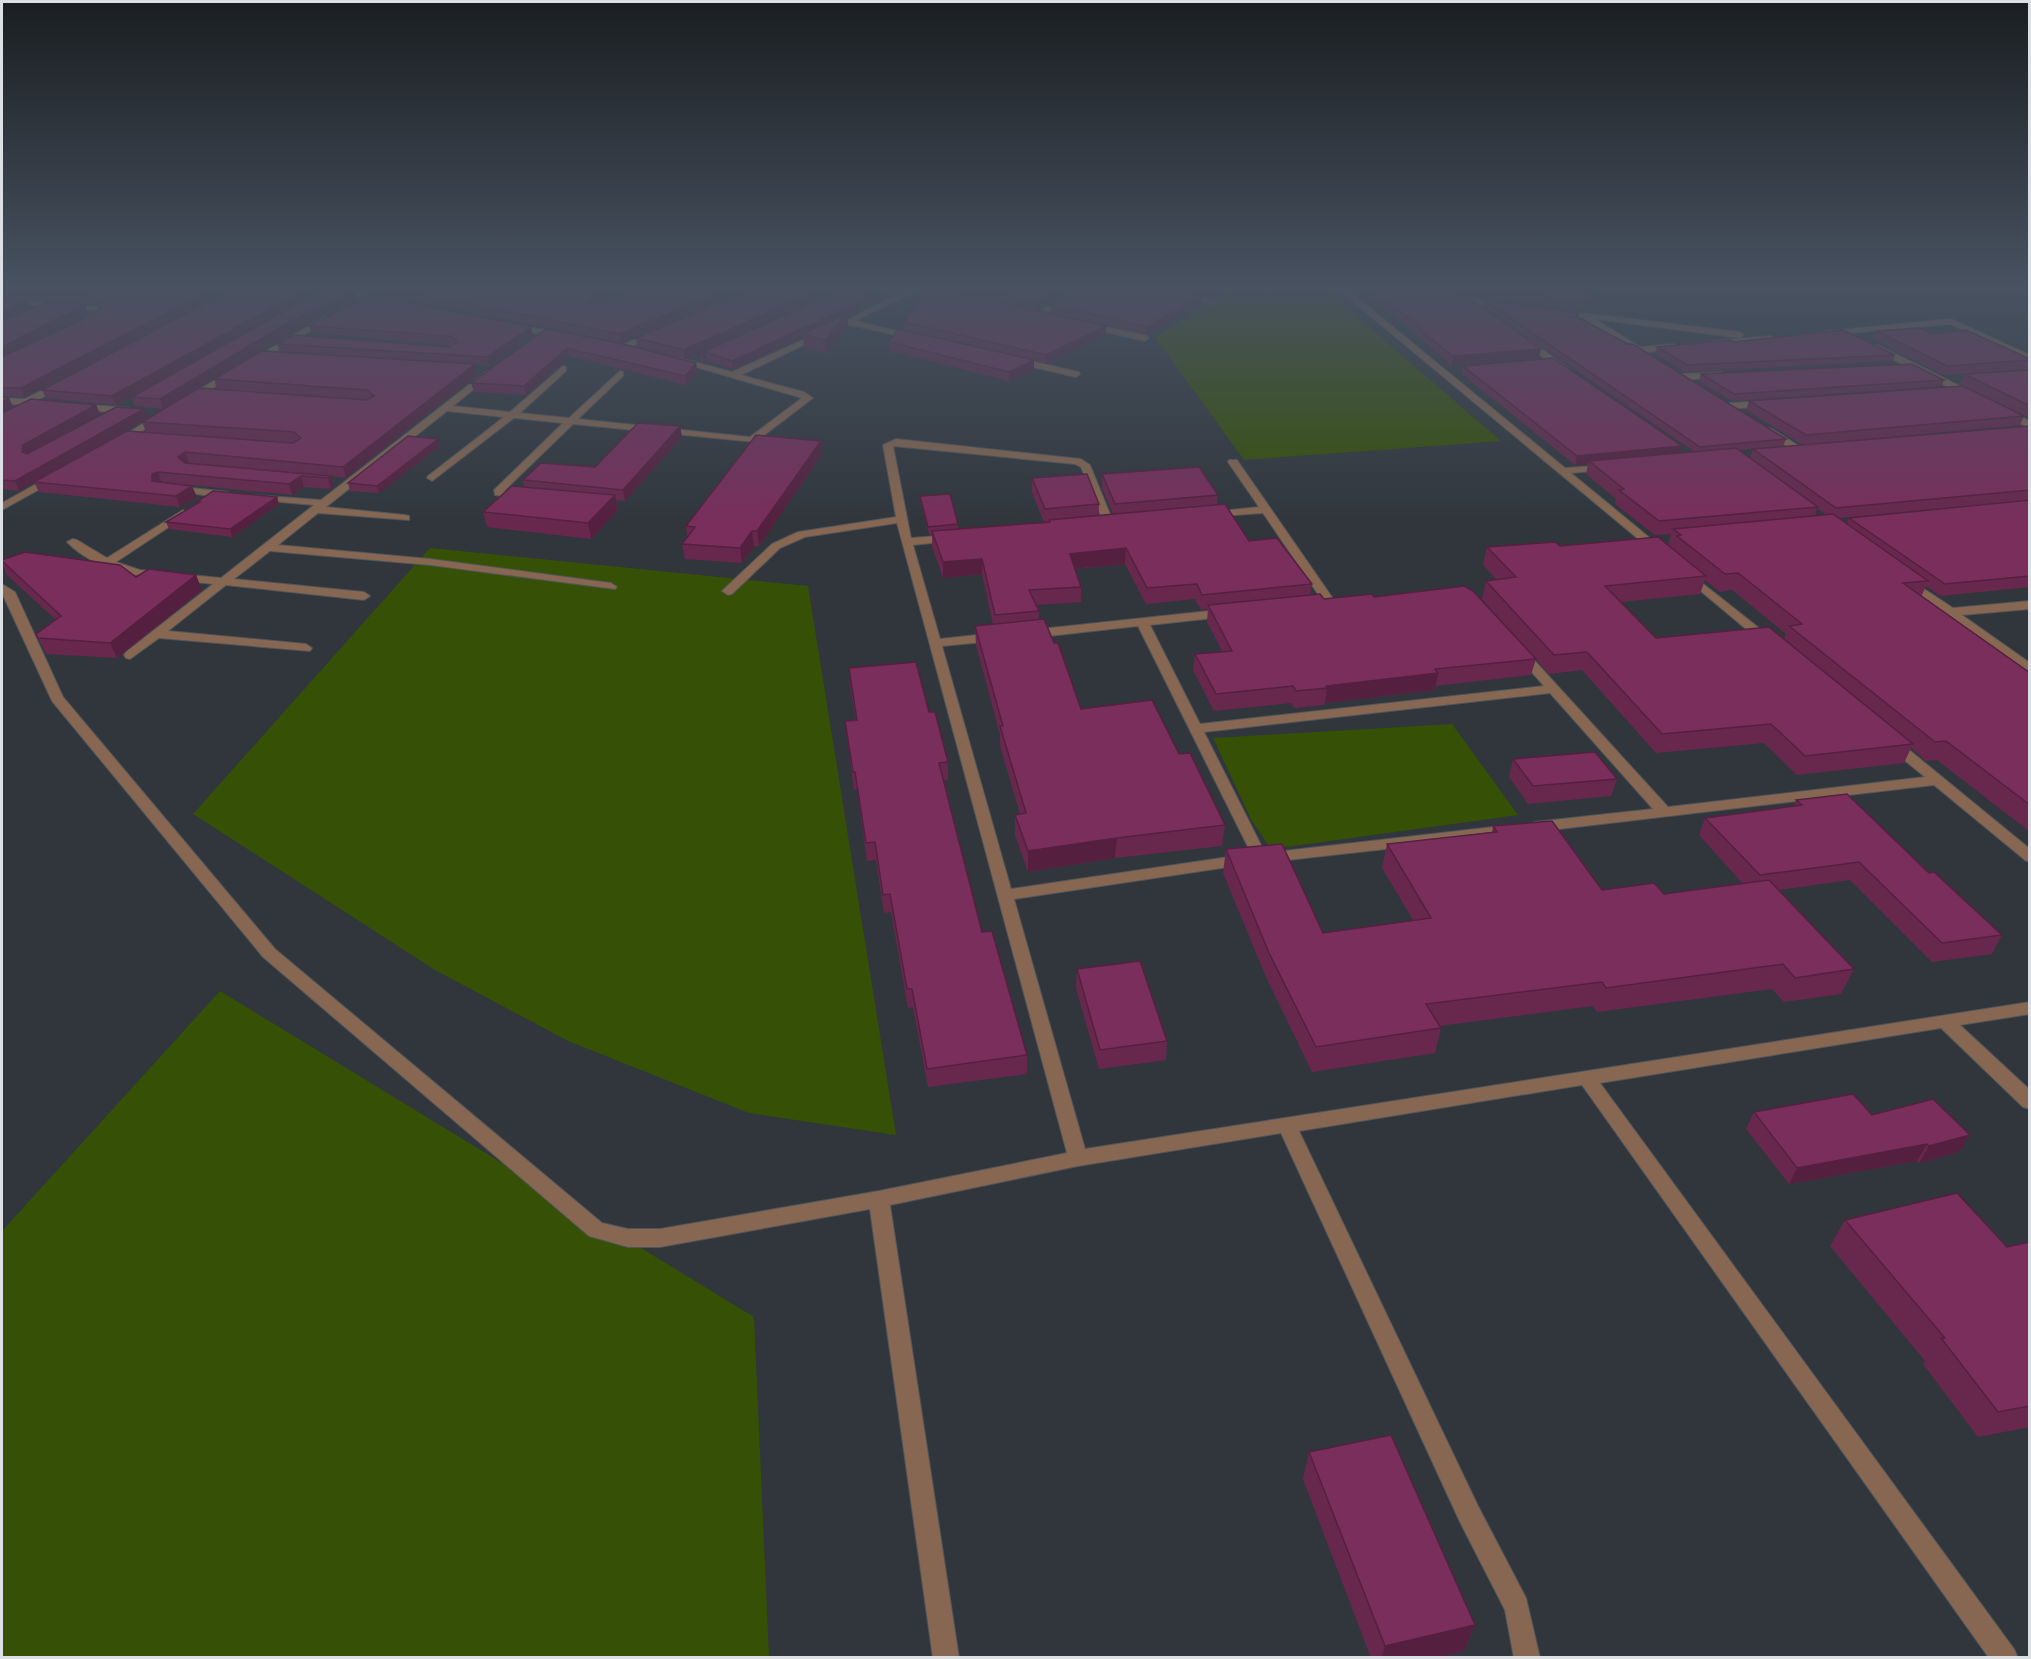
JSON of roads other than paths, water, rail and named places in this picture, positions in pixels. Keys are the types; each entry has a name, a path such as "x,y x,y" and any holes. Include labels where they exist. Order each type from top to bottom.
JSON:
{"street":[{"path":"109,447 242,367"},
{"path":"478,369 491,367"},
{"path":"129,655 445,408 493,367"},
{"path":"445,408 752,440 808,398 801,394 702,367"},
{"path":"731,376 750,367"},
{"path":"1048,367 1076,374"},
{"path":"1443,367 1562,471 1655,542 1672,561 1775,646"},
{"path":"1563,367 1573,374"},
{"path":"1916,367 1980,400"},
{"path":"432,478 512,415 563,369"},
{"path":"538,498 499,493 498,490 620,374"},
{"path":"1701,389 1678,374 1728,375"},
{"path":"1942,380 1964,379"},
{"path":"12,414 68,381"},
{"path":"1937,392 1960,390"},
{"path":"198,393 221,395"},
{"path":"102,417 135,398"},
{"path":"1720,400 1740,413"},
{"path":"2,401 56,405"},
{"path":"1730,406 1776,403"},
{"path":"68,406 115,410 173,409"},
{"path":"2000,410 2030,428"},
{"path":"1760,425 1800,450"},
{"path":"2018,431 2030,428"},
{"path":"129,436 151,437"},
{"path":"1078,1158 906,542 887,448 890,443 896,442 1077,461 1085,465 1109,524"},
{"path":"1778,452 1812,449"},
{"path":"1233,462 1330,603"},
{"path":"1562,471 1617,466"},
{"path":"2,507 60,474"},
{"path":"338,482 349,483"},
{"path":"162,488 405,518"},
{"path":"107,563 213,493"},
{"path":"1198,516 1265,510"},
{"path":"728,591 776,546 802,534 901,519"},
{"path":"906,542 966,536"},
{"path":"73,542 107,563 139,573 364,596"},
{"path":"267,547 430,562 611,587"},
{"path":"1895,572 2030,669"},
{"path":"2,588 9,592 57,698 269,953 596,1230 628,1238 660,1238 879,1199 1078,1158 2030,1008"},
{"path":"1950,612 2030,605"},
{"path":"934,644 1236,612"},
{"path":"1142,622 1260,858"},
{"path":"156,634 306,648"},
{"path":"1514,645 1665,813"},
{"path":"1196,729 1552,689"},
{"path":"1883,735 2030,856"},
{"path":"1005,895 1260,858 1937,780"},
{"path":"1945,1022 2030,1102"},
{"path":"1587,1078 2005,1658"},
{"path":"1287,1125 1469,1514 1517,1607 1527,1658"},
{"path":"879,1199 946,1658"}]}
